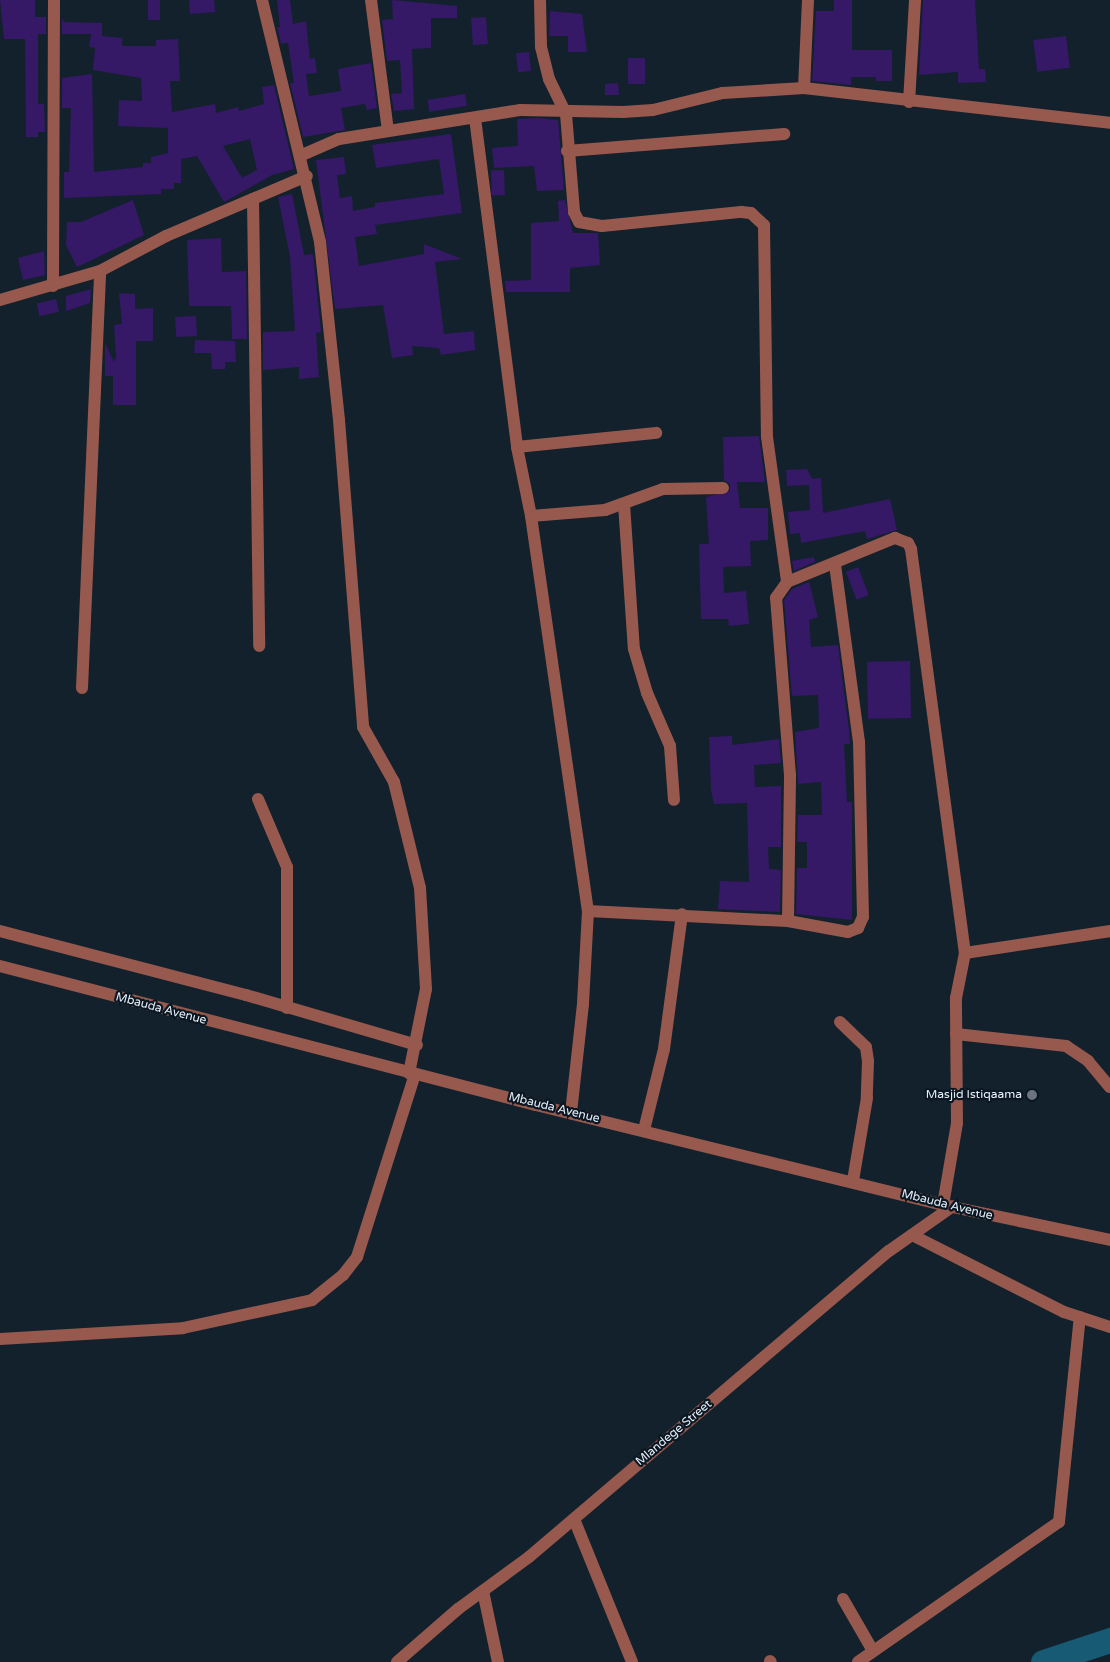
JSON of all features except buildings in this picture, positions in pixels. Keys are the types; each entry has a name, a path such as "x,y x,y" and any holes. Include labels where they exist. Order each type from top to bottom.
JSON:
{"street":[{"path":"53,286 54,0"},
{"path":"0,1339 183,1328 254,1316 312,1300 343,1275 357,1256 412,1073 426,989 420,888 394,782 363,727 330,320 307,176 262,0"},
{"path":"371,0 388,131"},
{"path":"540,0 541,47 566,114 566,151 574,212 587,225 741,212 751,213 764,225 767,437 786,582"},
{"path":"804,88 808,0"},
{"path":"909,102 915,0"},
{"path":"302,155 338,139 533,109 566,114 653,110 723,93 804,88 909,102 1110,123"},
{"path":"475,118 517,447 531,516 588,912 583,1004 571,1113"},
{"path":"566,151 784,134"},
{"path":"0,300 100,271 166,236 307,176"},
{"path":"253,199 259,646"},
{"path":"82,688 100,271"},
{"path":"517,447 656,432"},
{"path":"531,516 595,511 624,504 663,489 723,488"},
{"path":"624,504 634,649 647,693 670,746 674,800"},
{"path":"788,921 790,775 775,606 778,591 786,582 835,565 895,538 908,543 911,550 965,953 956,998 956,1123 948,1205"},
{"path":"588,912 682,914 788,921 848,932 858,928 863,917 859,742 835,565"},
{"path":"258,800 287,868 287,1008"},
{"path":"644,1130 664,1049 682,914"},
{"path":"0,931 417,1045"},
{"path":"965,953 1110,931"},
{"name":"Mbauda Avenue","path":"0,966 571,1113 948,1205 1110,1240"},
{"path":"840,1022 856,1034 866,1047 868,1061 867,1098 853,1181"},
{"path":"956,1034 1066,1046 1088,1061 1110,1087"},
{"name":"Mlandege Street","path":"397,1662 574,1519 948,1205"},
{"path":"912,1235 1080,1317 1110,1327"},
{"path":"858,1662 1058,1522 1080,1317"},
{"path":"574,1519 632,1662"},
{"path":"483,1591 498,1662"},
{"path":"843,1599 873,1651"}],"waterway":[{"path":"1043,1662 1110,1640"}],"place":[{"name":"Masjid Istiqaama","path":"1032,1095"}]}
